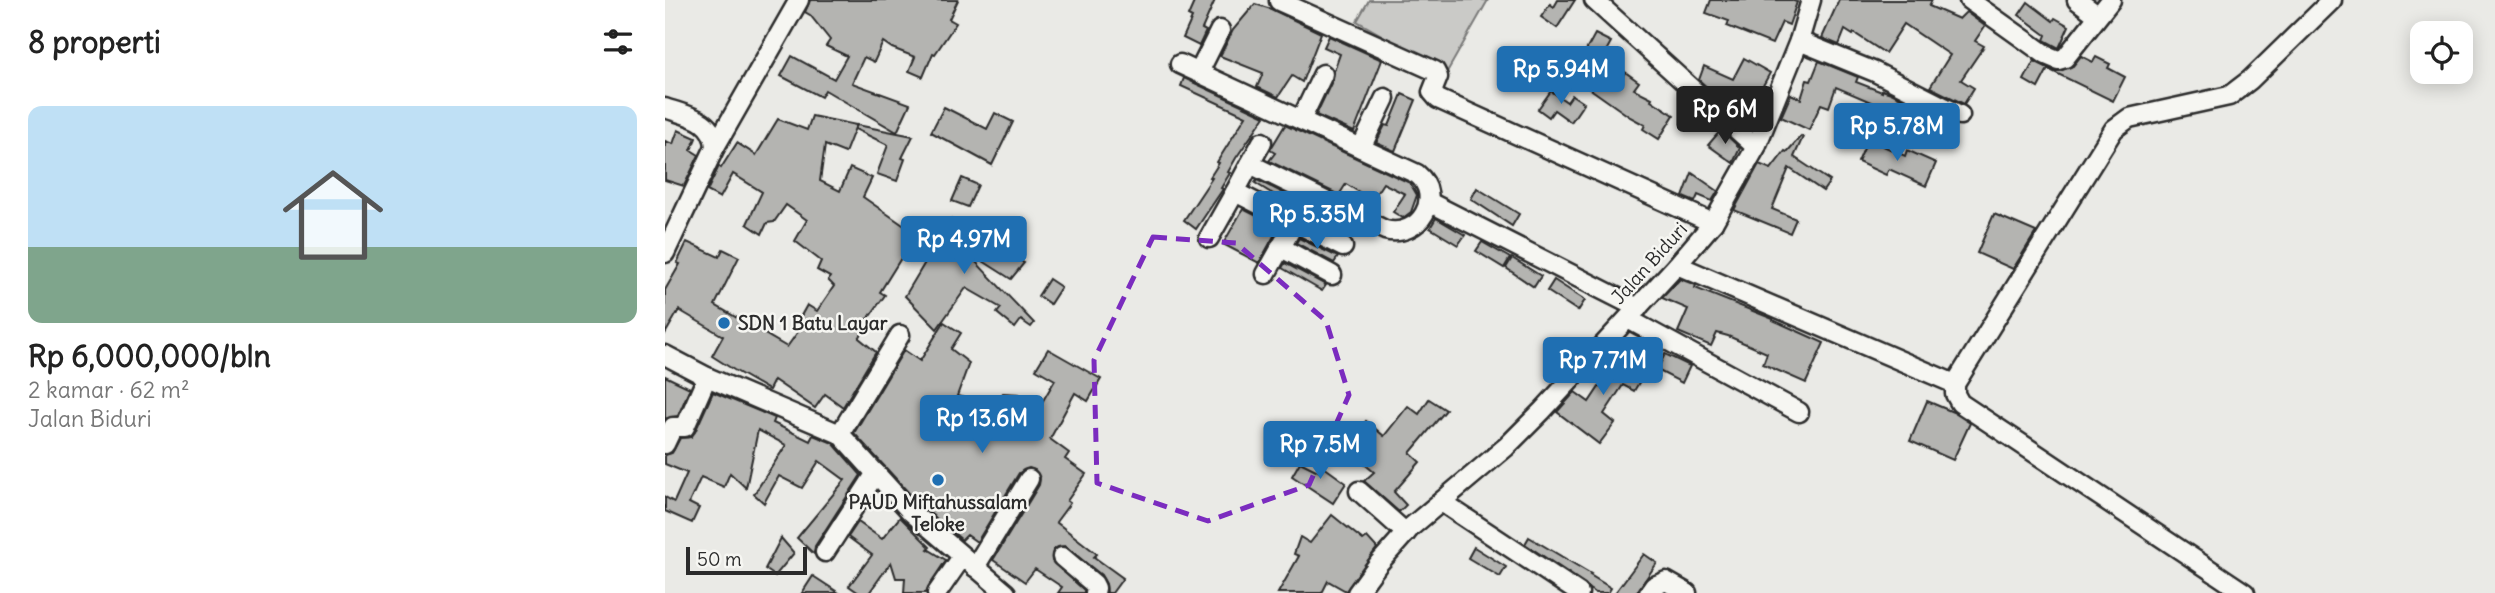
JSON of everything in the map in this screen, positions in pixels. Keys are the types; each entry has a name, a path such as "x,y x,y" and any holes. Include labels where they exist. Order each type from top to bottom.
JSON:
{"street":[{"path":"665,253 715,147 799,0"},
{"path":"1594,0 1756,147"},
{"name":"Jalan Biduri","path":"1357,593 1405,533 1506,447 1633,313 1713,223 1756,147 1799,41 1811,0"},
{"path":"1969,0 2058,61 2065,58 2111,0"},
{"path":"2077,0 2097,15"},
{"path":"2245,593 1960,403 1955,394 1955,384 2114,129 2129,118 2229,96 2250,80 2332,0"},
{"path":"1279,1 1435,71 1438,77 1432,92 1438,99 1713,223"},
{"path":"1199,72 1220,30"},
{"path":"1799,41 1875,72 1960,115"},
{"path":"1180,64 1423,179 1428,186 1429,202 1419,222 1404,232 1395,233 1250,164"},
{"path":"1301,120 1323,74"},
{"path":"1361,148 1385,98"},
{"path":"665,108 704,122 715,138 715,147"},
{"path":"1209,238 1262,142"},
{"path":"1235,192 1343,247"},
{"path":"1429,202 1633,313 1799,412"},
{"path":"1266,274 1294,222"},
{"path":"1280,247 1332,275"},
{"path":"1677,265 1955,384"},
{"path":"840,434 900,335"},
{"path":"665,355 707,377 840,434 911,512 1006,593"},
{"path":"665,444 673,427 685,427 707,377"},
{"path":"825,552 876,473"},
{"path":"937,593 969,562 1029,480"},
{"path":"1359,491 1405,533"},
{"path":"1443,503 1579,593"},
{"path":"1062,557 1094,584 1095,593"},
{"path":"1649,593 1654,586 1666,581 1687,593"}],"highlighted area":[{"path":"1153,237 1236,243 1326,321 1349,395 1309,485 1208,521 1097,483 1094,360"}],"shaded area":[{"path":"1369,0 1488,0 1447,72 1357,21"}],"building":[{"path":"810,0 958,0 949,19 956,23 935,54 933,53 923,77 909,71 915,57 883,42 874,62 864,57 852,83 910,104 897,132 825,90 821,97 781,76 792,56 834,79 847,56 826,46 830,40 805,12"},
{"path":"1195,0 1215,0 1202,29 1206,31 1199,46 1183,38 1192,18 1188,16"},
{"path":"1558,0 1575,0 1557,28 1541,17 1550,4 1554,7"},
{"path":"1711,0 1797,2 1789,25 1782,22 1772,44 1727,26 1729,21 1706,13"},
{"path":"1839,0 1932,0 1929,6 1959,19 1966,12 1985,26 1975,41 1984,46 1961,80 1974,88 1964,104 1930,87 1950,55 1904,24 1885,53 1845,30 1839,45 1822,38"},
{"path":"2028,2 2053,21 2055,18 2069,26 2059,48 2044,40 2046,35 2019,15"},
{"path":"1255,4 1321,33 1302,82 1292,76 1278,97 1257,87 1263,73 1220,56 1233,30"},
{"path":"1595,34 1611,42 1599,64 1583,56"},
{"path":"1329,36 1382,60 1354,132 1316,115 1333,79 1340,54 1324,47"},
{"path":"1531,49 1542,57 1529,75 1518,67"},
{"path":"2081,56 2093,62 2096,57 2110,64 2108,68 2125,77 2113,101 2048,69 2038,88 2024,80 2034,61 2054,71 2060,71 2073,66"},
{"path":"1744,58 1770,73 1749,111 1746,122 1729,108 1735,99 1710,90 1699,80 1704,66 1733,79"},
{"path":"1819,61 1858,77 1856,82 1891,93 1937,116 1931,134 1915,129 1916,125 1876,109 1878,105 1836,87 1829,107 1821,104 1809,130 1781,117 1791,94 1801,99 1807,80 1811,81"},
{"path":"1598,72 1618,83 1625,72 1639,82 1634,89 1652,98 1651,100 1674,115 1659,139 1643,129 1645,125 1589,88"},
{"path":"1184,78 1265,116 1236,158 1221,188 1223,189 1196,229 1184,220 1212,178 1210,177 1219,163 1217,162 1246,116 1181,86"},
{"path":"1551,91 1567,102 1572,95 1584,103 1571,122 1554,110 1549,117 1538,109"},
{"path":"1402,94 1416,100 1395,151 1376,143 1385,125 1389,126"},
{"path":"944,107 987,129 995,113 1013,122 992,165 931,132"},
{"path":"812,116 856,125 845,153 825,145 820,181 840,191 850,168 872,178 863,197 916,234 880,292 885,295 868,319 871,321 859,338 876,352 843,407 825,394 815,408 774,380 769,390 734,370 712,356 723,336 679,310 665,334 665,290 680,264 677,263 687,242 719,257 723,249 739,257 715,305 787,347 802,326 797,323 807,305 817,311 834,286 828,280 830,277 817,270 821,261 795,241 807,220 786,205 774,222 767,223 762,234 747,224 762,192 733,174 720,198 707,191 719,166 721,168 737,143 756,155 778,119 807,130"},
{"path":"857,125 913,136 902,158 905,159 897,181 877,174 888,145 855,129"},
{"path":"1285,125 1410,183 1417,195 1411,212 1403,218 1393,212 1405,194 1383,183 1372,200 1346,184 1339,195 1269,161 1275,153 1270,150"},
{"path":"678,130 696,138 691,150 699,155 684,186 665,180 665,141 673,144"},
{"path":"1721,130 1740,148 1733,163 1708,145"},
{"path":"1801,136 1803,137 1794,157 1830,181 1823,191 1789,168 1772,209 1796,219 1790,233 1734,210 1759,164 1771,169"},
{"path":"1868,139 1905,156 1907,150 1936,163 1926,186 1889,169 1886,175 1858,162"},
{"path":"1692,173 1718,191 1712,201 1698,195 1695,202 1683,197"},
{"path":"962,178 978,185 968,207 952,201"},
{"path":"1257,180 1356,229 1350,239 1255,183"},
{"path":"1477,188 1519,214 1512,226 1471,199"},
{"path":"1243,209 1279,227 1259,263 1223,244"},
{"path":"1994,214 2036,232 2013,269 1977,253"},
{"path":"1436,218 1465,235 1458,245 1430,228"},
{"path":"951,219 978,242 984,234 998,243 1000,240 1012,250 1009,254 1024,263 1011,279 975,256 973,259 1034,323 1031,327 1021,320 1015,328 997,313 1001,308 966,288 937,329 905,296"},
{"path":"1299,238 1338,257 1334,263 1296,243"},
{"path":"1482,242 1510,258 1504,268 1476,251"},
{"path":"1512,258 1541,276 1534,287 1506,268"},
{"path":"1285,263 1326,285 1322,291 1282,268"},
{"path":"1049,279 1061,287 1050,304 1038,296"},
{"path":"1680,279 1696,285 1695,288 1824,343 1806,383 1763,364 1767,353 1728,336 1717,333 1711,346 1678,332 1688,309 1662,298"},
{"path":"1554,280 1585,300 1578,311 1547,291"},
{"path":"944,322 961,333 951,349 969,363 957,396 994,405 1003,393 1019,394 1018,403 1034,416 1055,380 1036,369 1048,349 1101,379 1088,401 1075,393 1050,439 1069,453 1065,459 1086,474 1056,522 1097,554 1094,557 1123,578 1112,593 1107,593 1101,575 1065,546 1053,550 1052,561 1084,590 1084,593 1058,593 1062,587 1035,569 1025,582 993,560 1039,485 1040,479 1035,470 1029,468 1019,473 977,542 967,535 962,540 919,504 854,433 904,350 920,361"},
{"path":"1614,350 1647,369 1634,391 1623,385 1604,414 1615,423 1599,444 1557,412 1575,392 1589,402 1607,375 1598,370"},
{"path":"1665,354 1690,366 1682,383 1657,370"},
{"path":"665,376 690,388 678,416 665,419"},
{"path":"713,392 775,418 773,423 810,441 813,435 833,443 861,475 815,546 814,554 797,538 845,480 819,461 802,488 779,476 764,503 754,494 786,445 758,430 746,488 730,473 724,487 701,477 689,503 699,508 692,523 665,511 665,497 674,502 687,473 665,464 665,455 672,453 680,438 691,437 695,432"},
{"path":"1429,399 1446,410 1410,453 1420,462 1394,492 1406,505 1399,512 1364,481 1374,472 1345,448 1366,421 1384,436 1408,406 1419,414"},
{"path":"1927,401 1970,423 1953,460 1910,441"},
{"path":"1300,462 1320,472 1324,467 1346,483 1333,503 1292,476"},
{"path":"1332,515 1363,540 1367,537 1377,548 1346,591 1328,581 1322,593 1278,593 1299,556 1294,554 1300,537 1310,543"},
{"path":"900,517 930,547 928,549 946,560 926,593 904,593 905,578 896,578 891,562 869,593 859,593 849,586 872,555 848,537 858,522 882,539"},
{"path":"1529,537 1611,588 1608,593 1596,593 1589,589 1525,544"},
{"path":"781,538 794,553 775,576 765,569"},
{"path":"1474,547 1506,567 1500,577 1468,558"},
{"path":"1644,554 1657,563 1636,593 1615,593"},
{"path":"813,576 839,593 802,593"}],"place":[{"name":"SDN 1 Batu Layar","path":"724,323"},
{"name":"PAUD Miftahussalam Teloke","path":"938,480"}]}
